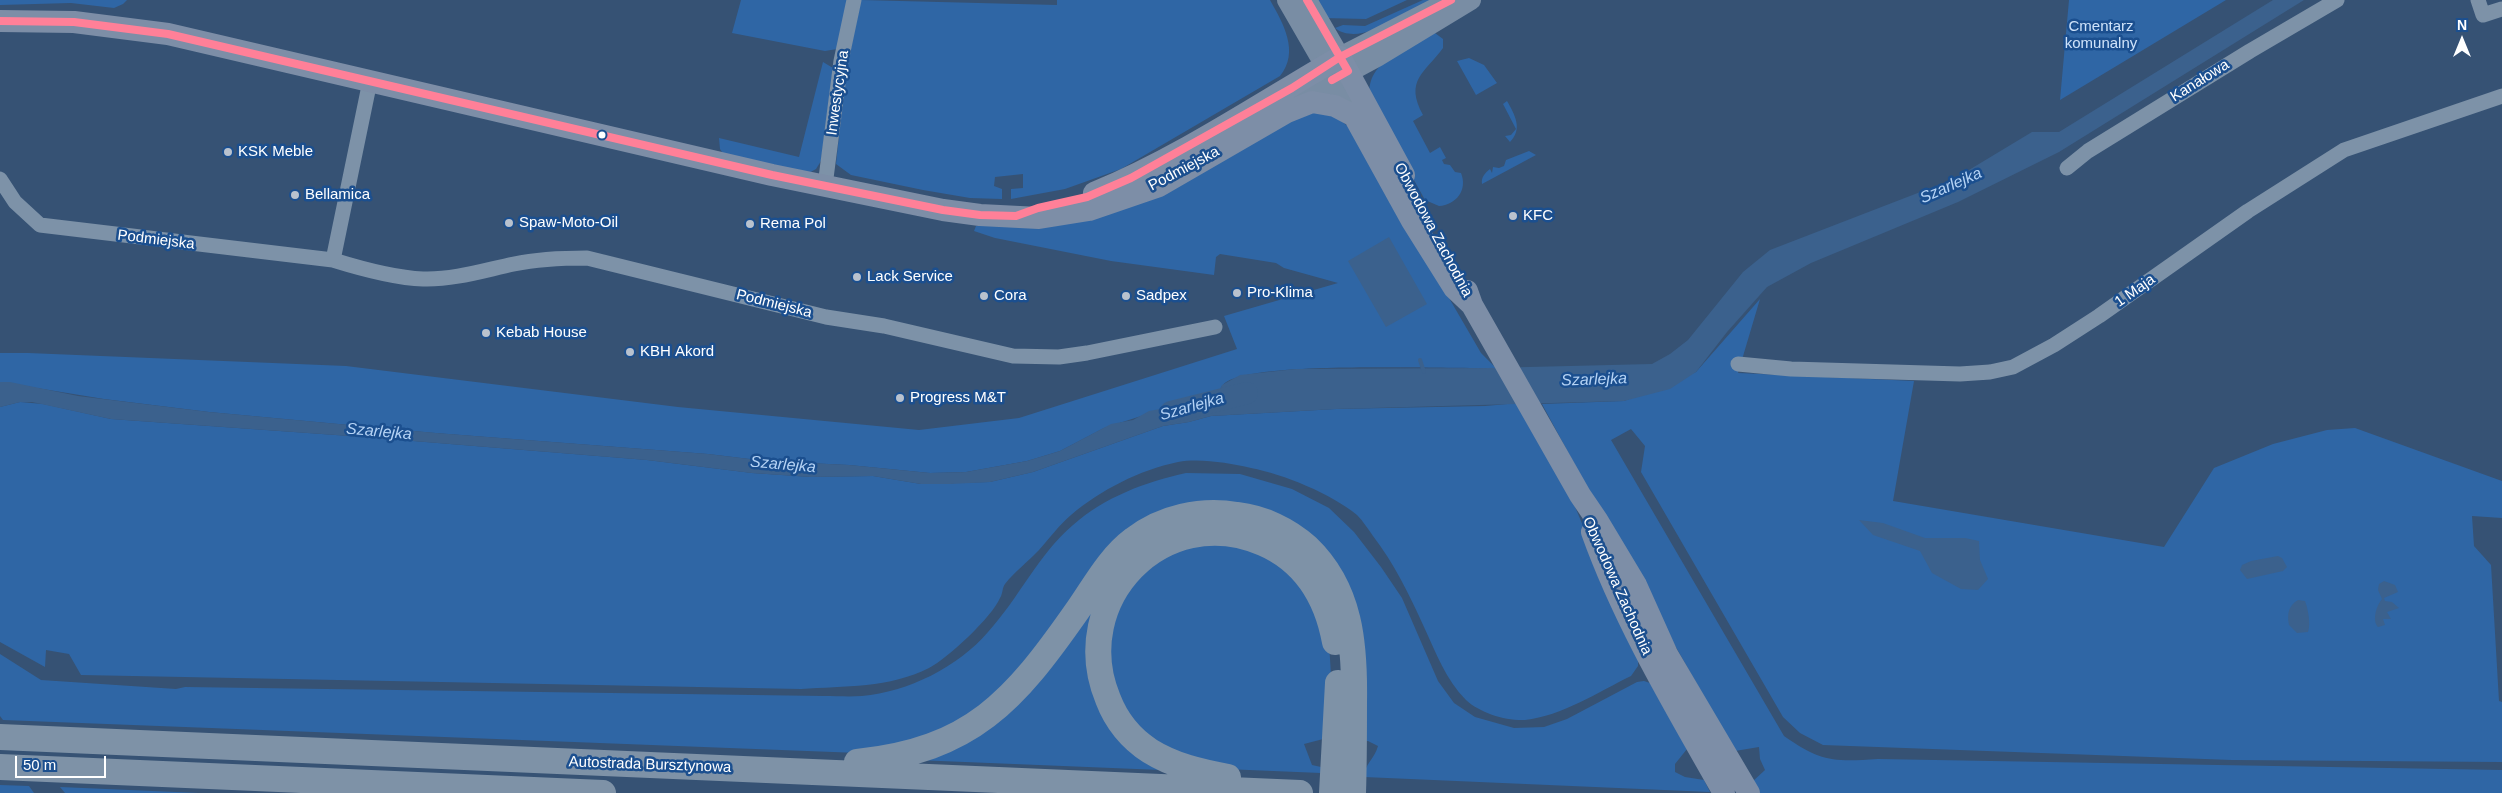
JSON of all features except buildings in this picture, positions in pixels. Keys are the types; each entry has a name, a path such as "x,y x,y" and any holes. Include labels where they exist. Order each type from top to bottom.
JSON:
{"highway":[{"path":"778,770 882,759 932,746 975,725 1002,705 1024,682 1110,563 1126,546 1148,530 1178,518 1203,513 1243,515 1273,525 1300,541 1330,576 1344,604 1353,640 1344,752 1332,793"},
{"path":"1301,793 1179,765 1148,750 1125,729 1110,706 1102,684 1097,649 1102,617 1110,597 1121,580 1140,560 1160,546 1181,538 1204,534 1230,534 1256,540 1284,554 1311,581 1322,598 1334,635 1344,752 1353,793"},
{"name":"Autostrada Bursztynowa","path":"0,737 1301,793"},
{"name":"Autostrada Bursztynowa","path":"0,767 603,793"}],"main road":[{"name":"Podmiejska","path":"0,21 74,22 144,30 218,44 825,186 943,210 980,215 1038,218 1089,210 1159,186 1287,112 1312,102 1335,106 1354,116"},
{"name":"Podmiejska","path":"1016,216 1038,208 1087,196 1130,178 1292,88 1337,68"},
{"name":"Obwodowa Zachodnia","path":"1337,68 1464,283 1472,305"},
{"name":"Obwodowa Zachodnia","path":"1354,116 1412,220 1454,288 1472,305"},
{"path":"1472,305 1580,495"},
{"name":"Obwodowa Zachodnia","path":"1580,495 1593,534 1619,597 1654,669 1724,793"},
{"name":"Obwodowa Zachodnia","path":"1580,495 1636,585 1667,654 1749,793"}],"street":[{"name":"Inwestycyjna","path":"825,186 841,61 854,0"},
{"name":"Obwodowa Zachodnia","path":"1286,0 1337,68"},
{"name":"Obwodowa Zachodnia","path":"1307,0 1320,22 1354,116"},
{"path":"1287,112 1369,42 1451,0"},
{"path":"1337,68 1386,52 1471,0"},
{"name":"Kanałowa","path":"2067,168 2096,146 2337,0"},
{"path":"2478,0 2483,15 2502,9"},
{"path":"1320,22 1338,37 1369,42"},
{"path":"333,260 370,81"},
{"name":"1 Maja","path":"1738,364 1791,369 1960,374 1990,372 2013,367 2076,331 2248,211 2344,150 2502,96"},
{"name":"Podmiejska","path":"0,179 14,202 40,225 333,260 366,270 423,279 456,277 517,263 564,258 587,258 826,317 884,326 1013,356 1034,358 1087,353 1215,327"}],"green space":[{"path":"0,0 127,0 114,8 71,3 0,5"},
{"path":"741,0 848,0 837,49 825,51 732,33"},
{"path":"861,0 1057,5 1057,0 1270,0 1284,28 1289,47 1289,57 1286,67 1280,76 1121,169 1065,189 1011,199 1011,189 1023,188 1023,174 995,177 994,186 1002,189 1002,199 970,198 851,175 836,164 846,71"},
{"path":"1316,0 1407,0 1366,19 1324,18"},
{"path":"1423,0 1432,0 1384,26 1370,31 1357,34 1345,33 1335,28 1343,25 1365,26"},
{"name":"Cmentarz komunalny","path":"2069,0 2226,0 2060,100"},
{"path":"1435,33 1443,39 1443,48 1424,71 1416,85 1418,103 1423,115 1413,121 1430,153 1440,147 1446,158 1442,160 1444,164 1450,165 1455,172 1461,173 1463,179 1462,191 1459,196 1451,203 1439,206 1425,200 1371,102 1370,88 1373,77 1379,67 1389,58"},
{"path":"1469,58 1484,65 1497,83 1476,95 1457,61"},
{"path":"823,62 833,68 821,161 816,169 807,174 726,158 720,149 719,138 799,157"},
{"path":"1507,101 1515,117 1517,127 1514,137 1510,142 1505,136 1511,135 1516,129 1503,104"},
{"path":"1312,112 1334,115 1350,128 1481,353 1496,368 1308,369 1269,372 1239,377 1223,385 1213,405 1195,403 1177,408 1166,408 1104,428 1060,451 1027,461 966,472 930,473 435,433 209,412 104,399 0,382 0,353 28,353 346,366 678,407 919,430 1019,418 1237,349 1224,316 1338,283 1284,268 1276,263 1220,254 1216,257 1214,275 1111,261 995,238 974,231 976,226 1055,224"},
{"path":"1529,151 1536,155 1482,184 1484,175 1490,169 1492,173 1493,167 1499,168 1504,166 1506,160"},
{"path":"1760,299 1738,373 1914,381 1893,501 2164,547 2214,468 2273,444 2327,430 2355,428 2502,481 2502,518 2472,516 2474,546 2491,565 2499,701 2502,702 2502,762 2232,760 1823,745 1800,733 1783,717 1641,472 1645,446 1631,429 1611,440 1784,736 1797,745 1818,755 1839,760 1878,759 2502,770 2502,793 1759,793 1752,782 1765,770 1760,759 1759,747 1735,751 1623,554 1542,404 1624,401 1696,372"},
{"path":"20,402 43,404 111,419 647,460 752,473 811,477 873,476 921,484 990,482 1033,472 1163,426 1211,416 1336,409 1485,406 1519,403 1566,485 1638,658 1638,666 1631,676 1566,709 1539,718 1518,720 1502,718 1478,709 1466,700 1453,684 1442,666 1395,568 1357,515 1321,492 1278,475 1233,464 1187,461 1149,470 1121,482 1095,497 1062,523 1039,550 1009,579 988,616 958,646 929,668 914,675 883,683 801,689 81,675 69,654 46,650 45,667 0,642 0,407"},
{"path":"1186,473 1240,474 1292,489 1329,508 1354,532 1402,598 1438,681 1454,703 1475,717 1514,728 1544,727 1567,719 1637,682 1644,681 1650,683 1687,749 1675,764 1675,772 1685,777 1704,780 1710,792 1364,777 1364,773 1378,746 1368,741 1361,741 1353,606 1187,509 1016,683 939,736 859,753 3,720 0,716 0,654 41,680 176,689 185,687 847,696 879,694 931,676 947,667 976,645 999,619 1049,550 1085,515 1126,492"},
{"path":"1243,543 1297,575 1329,642 1332,692 1327,738 1304,744 1312,765 1321,767 1321,773 1225,769 1189,761 1138,733 1104,663 1121,592 1180,545"},
{"path":"1104,586 1088,644 1161,770 916,760 958,742"},
{"path":"0,785 29,786 34,793 0,793"},
{"path":"60,787 199,793 65,793"}],"water":[{"path":"2273,0 2304,0 2059,152 1958,202 1811,263 1767,287 1727,332 1696,372 1670,389 1624,401 1336,409 1211,416 1163,426 1033,472 990,482 951,484 921,484 873,476 811,477 752,473 647,460 111,419 32,402 20,402 0,407 0,382 10,382 78,396 209,412 436,433 708,454 766,461 849,465 930,473 966,472 1027,461 1060,451 1111,424 1133,420 1149,411 1195,403 1213,405 1222,385 1240,375 1296,369 1488,368 1652,364 1670,354 1688,340 1743,272 1770,250 1954,179 2032,132 2059,132"},
{"path":"1389,237 1427,304 1386,327 1348,261"},
{"path":"1859,520 1883,523 1925,538 1965,538 1979,541 1980,560 1988,579 1978,590 1961,589 1932,573 1920,551 1873,535"},
{"path":"2278,556 2282,558 2287,567 2283,571 2247,579 2240,570 2242,565 2251,561"},
{"path":"2384,581 2395,585 2398,592 2384,598 2385,601 2392,602 2399,608 2387,612 2391,619 2383,619 2385,625 2378,627 2375,621 2376,613 2382,599 2378,590 2379,584"},
{"path":"2298,600 2305,601 2306,604 2309,621 2308,632 2297,633 2289,625 2289,611"}],"waterway":[{"path":"1420,360 1424,372"},
{"name":"Szarlejka","path":"1171,412 1247,393"}],"transit line":[{"path":"1307,0 1348,71 1332,80"},
{"path":"0,21 74,22 168,34 772,175 943,210 980,215 1016,216 1038,208 1087,197 1131,178 1292,88 1340,57 1451,0"}],"place":[{"name":"KSK Meble","path":"228,152"},
{"name":"Bellamica","path":"295,195"},
{"name":"KFC","path":"1513,216"},
{"name":"Spaw-Moto-Oil","path":"509,223"},
{"name":"Rema Pol","path":"750,224"},
{"name":"Lack Service","path":"857,277"},
{"name":"Pro-Klima","path":"1237,293"},
{"name":"Cora","path":"984,296"},
{"name":"Sadpex","path":"1126,296"},
{"name":"Kebab House","path":"486,333"},
{"name":"KBH Akord","path":"630,352"},
{"name":"Progress M&T","path":"900,398"}]}
